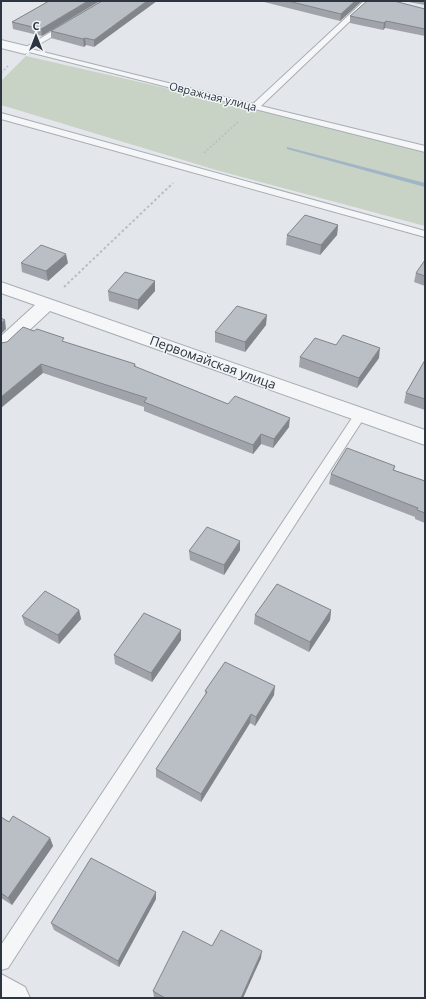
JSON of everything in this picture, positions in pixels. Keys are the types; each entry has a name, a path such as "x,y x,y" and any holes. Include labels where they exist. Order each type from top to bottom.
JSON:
{"street":[{"name":"Овражная улица","path":"1,44 25,50"},
{"name":"Первомайская улица","path":"1,287 425,438"},
{"path":"1,346 48,303"},
{"path":"1,990 14,998"}],"lane":[{"path":"255,107 368,1"},
{"path":"25,50 73,21"},
{"name":"Овражная улица","path":"25,50 425,149"},
{"path":"1,116 425,234"},
{"path":"1,961 360,415"}],"path":[{"path":"48,303 188,168 255,107"}],"green space":[{"path":"26,56 244,106 425,151 425,226 216,170 1,105 1,81"}],"building":[{"path":"49,1 88,1 41,29 12,22"},
{"path":"102,1 147,1 94,40 83,39 51,31"},
{"path":"288,1 355,1 341,14"},
{"path":"367,1 394,1 425,9 425,29 386,21 384,23 350,16"},
{"path":"305,215 338,225 321,245 287,235"},
{"path":"41,245 66,254 46,271 21,263"},
{"path":"425,260 425,276 416,273"},
{"path":"125,272 155,281 138,300 108,291"},
{"path":"237,306 267,315 245,342 215,332"},
{"path":"23,327 34,331 37,329 64,338 62,341 135,364 134,366 228,404 235,396 290,418 274,439 261,434 253,445 144,402 147,398 41,364 1,397 1,343 7,342"},
{"path":"343,335 380,348 359,378 300,357 315,338 336,345"},
{"path":"425,360 425,399 406,393"},
{"path":"347,448 395,466 393,470 425,481 425,513 417,510 418,508 331,474"},
{"path":"207,527 240,541 224,565 189,551"},
{"path":"277,584 331,610 310,642 255,615"},
{"path":"45,591 79,610 58,635 22,616"},
{"path":"144,613 181,630 151,673 114,655"},
{"path":"225,662 275,686 256,717 251,714 201,794 156,769"},
{"path":"13,816 50,838 8,898 1,893 1,817 9,822"},
{"path":"91,858 156,892 118,961 51,923"},
{"path":"221,930 262,951 241,998 165,998 153,991 183,931 212,946"}],"waterway":[{"path":"289,148 425,185"}]}
